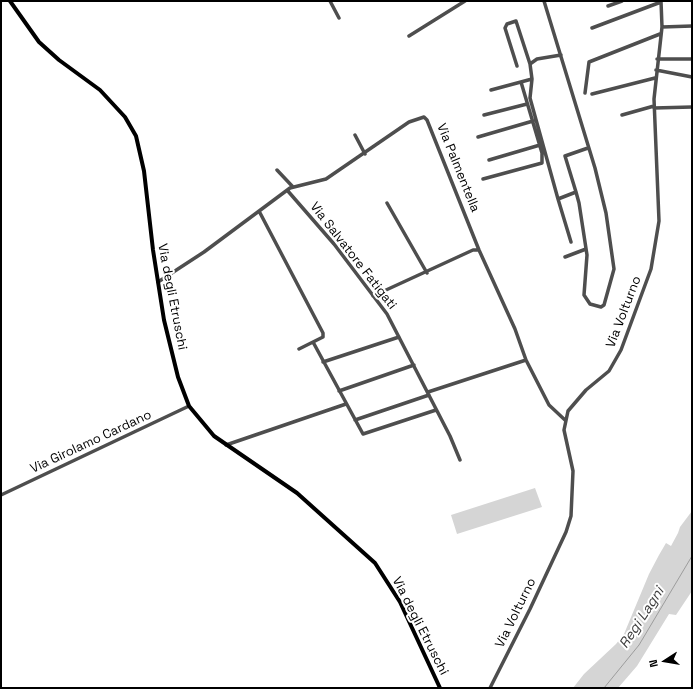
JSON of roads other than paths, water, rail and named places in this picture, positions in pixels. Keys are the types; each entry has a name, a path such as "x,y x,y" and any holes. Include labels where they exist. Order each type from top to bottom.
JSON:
{"main road":[{"name":"Via degli Etruschi","path":"10,1 48,51 100,90 125,117 132,128 142,158 158,282 168,338 182,388 190,406 214,436 297,493 375,563 400,602 440,688"}],"street":[{"path":"330,1 339,18"},
{"path":"409,36 465,1"},
{"path":"544,1 561,55 588,148 606,213 614,269 604,305 601,307 590,304 584,295 586,249 576,192 565,156 588,148"},
{"path":"608,6 622,1"},
{"path":"592,28 661,1"},
{"name":"Via Volturno","path":"490,688 530,609 566,532 570,516 573,471 564,430 568,411 586,390 609,371 621,350 651,269 659,222 654,107 655,78 662,27 661,1"},
{"path":"517,66 505,28 507,24 516,21 530,64 532,79 530,98 571,242"},
{"path":"662,27 692,26"},
{"path":"585,93 589,77 589,62 660,34"},
{"path":"530,64 537,59 561,55"},
{"path":"657,59 692,59"},
{"path":"656,70 692,77"},
{"path":"592,94 655,78"},
{"path":"491,90 532,79"},
{"path":"483,179 542,163 540,145 521,82"},
{"path":"484,115 527,104"},
{"path":"622,115 654,107 692,107"},
{"name":"Via Palmentella","path":"158,282 204,252 287,190 292,187 326,179 409,122 421,117 426,118 479,250 515,329 526,360 550,405 565,420"},
{"path":"478,137 532,121"},
{"path":"355,134 364,154"},
{"path":"489,160 540,145"},
{"path":"277,170 292,187"},
{"name":"Via Salvatore Fatigati","path":"287,190 334,244 386,314 458,451 460,460"},
{"path":"558,199 576,192"},
{"path":"387,203 427,273"},
{"path":"259,211 323,333 323,337 300,349"},
{"path":"565,258 586,249"},
{"path":"373,296 427,273 473,250 479,250"},
{"path":"323,362 399,337"},
{"path":"313,342 364,434 436,410"},
{"path":"355,420 428,393 526,360"},
{"path":"339,391 414,365"},
{"path":"226,445 346,404"},
{"name":"Via Girolamo Cardano","path":"1,495 190,406"}],"waterway":[{"name":"Regi Lagni","path":"604,688 639,645 692,556"}]}
